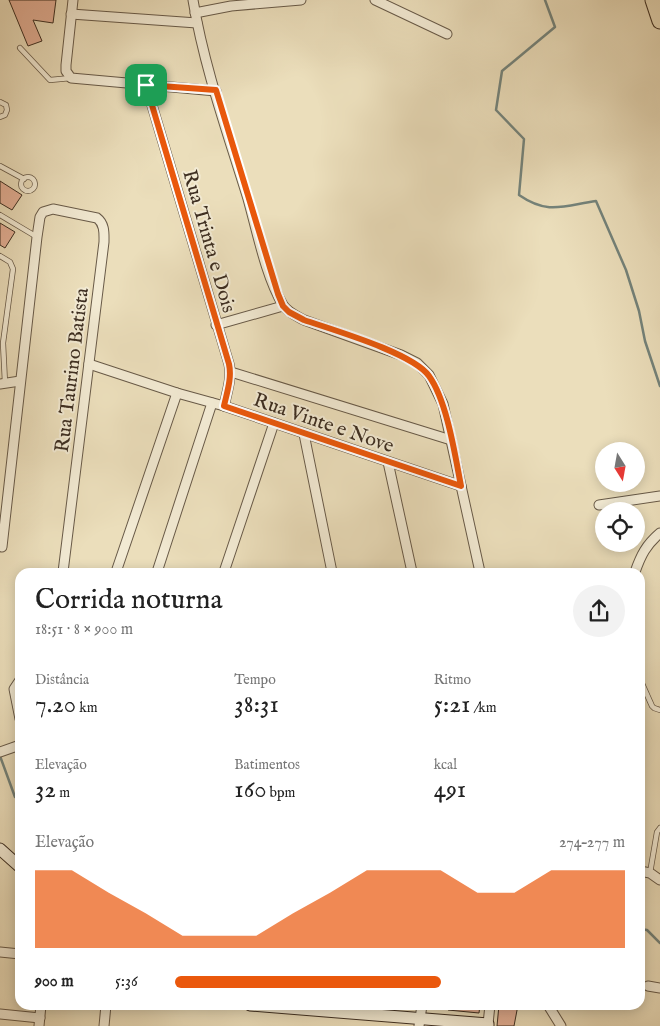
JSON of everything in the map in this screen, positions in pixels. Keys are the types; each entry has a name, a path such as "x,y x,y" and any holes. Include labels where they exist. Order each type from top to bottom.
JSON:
{"highway":[{"path":"653,0 660,21"}],"street":[{"path":"73,0 66,66 66,71 71,78 216,90"},
{"path":"193,0 197,23 216,90 270,272 283,306 289,312 304,320 402,355 417,363 429,374 439,392 479,568"},
{"path":"195,12 231,6 301,0"},
{"path":"375,0 447,34"},
{"path":"71,14 197,23"},
{"name":"Rua Trinta e Dois","path":"146,85 231,372 224,406"},
{"name":"Rua Taurino Batista","path":"36,237 40,216 43,212 53,209 97,218 101,221 103,227 104,242 64,568"},
{"path":"2,547 36,237"},
{"path":"216,325 283,306"},
{"name":"Rua Vinte e Nove","path":"89,364 177,393 224,406 461,486"},
{"path":"231,372 451,440"},
{"path":"3,384 20,381"},
{"path":"117,568 177,393"},
{"path":"158,568 212,403"},
{"path":"225,568 274,423"},
{"path":"304,434 331,568"},
{"path":"388,462 411,568"},
{"path":"614,502 660,496"},
{"path":"637,568 641,554 648,543 660,533"},
{"path":"3,751 15,747"},
{"path":"0,849 15,862"},
{"path":"645,872 660,880"},
{"path":"0,952 15,954"},
{"path":"648,986 660,988"},
{"path":"104,1026 106,1010"},
{"path":"300,1010 420,1022 488,1025 490,1010"},
{"path":"551,1010 562,1026"},
{"path":"0,1014 40,1022"}],"lane":[{"path":"20,48 50,80 71,78"},
{"path":"0,102 6,105 7,110 0,117"},
{"path":"0,166 24,179"},
{"path":"0,215 36,237"},
{"path":"0,256 10,262 13,269 3,343 3,384"},
{"path":"645,690 652,706 660,710"},
{"path":"650,873 657,832 660,828"}],"building":[{"path":"9,0 56,0 53,23 33,20 42,41 28,46"},
{"path":"0,181 22,195 12,210 0,203"},
{"path":"0,223 15,232 5,248 0,245"},
{"path":"448,1010 479,1010 479,1013"},
{"path":"499,1010 517,1010 514,1026 497,1026"}],"waterway":[{"path":"545,0 555,27 502,71 496,110 524,139 519,195 529,201 547,207 565,207 596,201 626,270 639,311 645,341 660,386"},
{"path":"0,756 15,797"},
{"path":"645,930 660,943"}],"route":[{"path":"146,85 216,90 270,272 283,306 289,312 304,320 402,355 417,363 429,374 443,404 461,486 224,406 231,372 146,85"}]}
